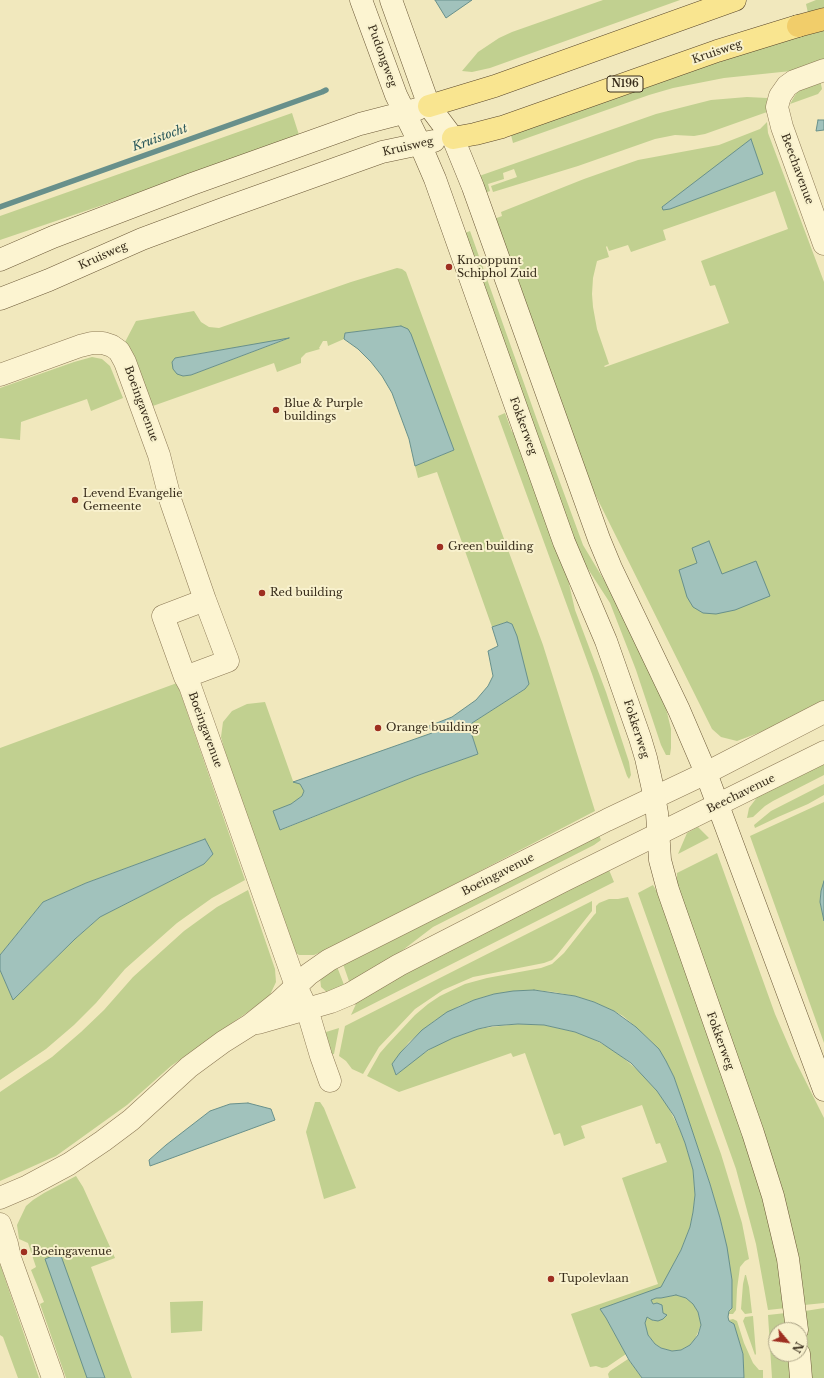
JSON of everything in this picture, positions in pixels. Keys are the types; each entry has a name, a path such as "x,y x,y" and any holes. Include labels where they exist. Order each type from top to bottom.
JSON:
{"highway":[{"name":"Kruisweg","path":"798,26 824,19"}],"main road":[{"name":"Pudongweg","path":"361,0 390,79 420,144"},
{"path":"391,0 429,106 452,138 473,187 604,552 679,710 706,773 824,1090"},
{"path":"0,260 53,237 192,184 360,124 429,106 495,86 736,0"},
{"name":"Kruisweg","path":"0,299 49,280 142,239 382,152 475,134 502,127 717,51 798,26"},
{"name":"Beechavenue","path":"817,73 792,82 782,93 778,103 779,116 824,244"},
{"name":"Fokkerweg","path":"420,144 435,179 564,542 598,620 614,663 646,758 655,797 660,860 668,890 753,1133 773,1196 788,1259 796,1322"},
{"name":"Boeingavenue","path":"0,375 88,343 103,343 115,348 121,354 160,455 171,502 228,661 185,677"},
{"name":"Boeingavenue","path":"205,600 163,616 185,677 190,686 296,986 307,1009 330,1081"},
{"path":"706,773 824,712"},
{"name":"Beechavenue","path":"658,834 718,806 824,752"},
{"name":"Boeingavenue","path":"0,1198 55,1172 98,1145 127,1123 189,1068 223,1042 250,1025 309,974 332,958 706,773"},
{"name":"Boeingavenue","path":"250,1025 331,1002 350,994 399,965 658,834"},
{"path":"0,1224 10,1258 53,1378"},
{"path":"800,1362 801,1378"}],"green space":[{"path":"603,0 680,0 490,68 472,72 462,71 478,52 499,38"},
{"path":"816,0 824,0 824,9 808,13 806,4"},
{"path":"824,28 824,62 791,71 724,78 673,88 513,143 511,135 736,55"},
{"path":"820,80 822,89 818,94 790,104 797,92"},
{"path":"747,97 767,98 767,112 705,134 694,136 675,135 655,139 578,166 493,192 491,186 517,177 514,169 503,173 504,179 488,184 490,191 485,193 480,176 482,175 656,114 711,100"},
{"path":"292,113 300,138 0,240 0,216"},
{"path":"767,122 768,133 824,282 824,702 774,727 737,741 721,737 712,729 586,476 494,219 502,216 501,212 584,179 638,160 719,145 760,129","holes":["750,140 762,174 670,209 663,209","775,191 788,229 701,261 710,286 715,285 729,323 605,367 604,366 609,364 597,329 592,294 593,278 597,261 609,257 606,247 607,246 609,251 628,245 631,252 666,240 663,230"]},
{"path":"470,231 583,545 610,590 664,700 671,729 670,755 666,755 661,745 636,670 610,603 579,555 465,233"},
{"path":"397,268 406,272 543,645 595,811 340,944 314,955 299,955 293,951 227,759 221,737 223,722 232,711 247,704 265,702 293,781 300,784 304,791 302,796 291,805 274,811 281,830 416,776 478,754 470,729 472,723 525,689 512,624 507,622 492,627 437,472 418,478 415,466 454,450 401,326 345,333 344,339 328,346 327,341 323,341 319,348 320,349 306,353 301,358 301,363 277,372 274,363 150,407 124,344 136,321 194,311 201,322 209,327 219,328 351,282","holes":["287,339 191,375 183,376 185,356"]},
{"path":"92,357 102,359 110,366 123,398 91,411 87,399 21,422 20,440 0,438 0,388"},
{"path":"505,413 512,432 515,432 567,575 575,610 606,692 629,762 631,775 629,779 498,416"},
{"path":"177,683 245,880 212,898 177,923 125,969 96,1003 74,1025 46,1049 0,1080 0,970 13,1000 75,939 100,917 204,864 213,854 205,839 86,883 43,902 0,955 0,748"},
{"path":"824,760 824,775 773,801 753,817 747,818 749,808 758,796"},
{"path":"824,784 824,795 808,804 755,828 754,825 771,811"},
{"path":"824,802 824,881 820,902 824,921 824,1043 750,836"},
{"path":"698,827 709,838 678,854 687,833"},
{"path":"597,831 601,840 594,845 433,927 361,982 351,987 342,961"},
{"path":"717,853 775,1014 794,1058 824,1118 824,1303 804,1305 677,884 677,873"},
{"path":"609,870 614,882 351,1015 356,1004 355,998"},
{"path":"653,885 657,892 742,1129 770,1222 786,1308 768,1310 756,1244 736,1169 638,893"},
{"path":"248,890 275,969 276,982 269,997 171,1066 127,1105 56,1156 0,1181 0,1092 52,1057 81,1032 104,1010 133,977 184,931 217,907"},
{"path":"628,897 721,1154 742,1223 749,1259 740,1267 736,1310 733,1314 728,1314 732,1308 732,1280 720,1218 674,1077 659,1049 623,1016 594,1002 575,996 554,992 534,990 494,994 459,1006 434,1021 409,1042 392,1064 396,1075 418,1057 437,1045 478,1029 518,1024 544,1025 575,1032 589,1037 608,1047 641,1073 667,1105 680,1130 693,1170 695,1195 690,1227 681,1250 661,1288 601,1309 626,1354 607,1367 602,1368 596,1366 590,1367 571,1314 658,1284 622,1178 667,1162 660,1143 656,1144 642,1105 581,1126 585,1138 564,1146 560,1133 554,1135 525,1053 513,1057 511,1053 399,1092 367,1076 380,1053 415,1015 428,1004 440,996 465,984 487,978 541,968 552,964 564,953 596,913 596,906 599,903 609,899"},
{"path":"592,901 592,911 552,960 544,963 473,977 443,990 415,1009 379,1047 363,1074 352,1069 346,1061 339,1056 345,1026"},
{"path":"336,964 346,990 329,994 321,987 320,978"},
{"path":"339,1028 334,1054 330,1054 325,1035 326,1032"},
{"path":"315,1102 320,1102 324,1108 356,1188 324,1199 306,1132"},
{"path":"76,1176 83,1187 115,1258 91,1267 132,1378 66,1378 40,1304 44,1302 31,1270 36,1267 28,1243 19,1239 17,1225 26,1206 44,1193"},
{"path":"0,1264 39,1378 18,1378 3,1337 0,1335"},
{"path":"745,1275 749,1287 752,1313 745,1314 741,1309"},
{"path":"676,1295 686,1298 693,1303 698,1312 701,1325 695,1339 690,1345 681,1350 672,1351 661,1348 655,1344 648,1335 645,1323 647,1316 654,1321 663,1310 655,1303 653,1304 650,1300"},
{"path":"203,1301 202,1331 171,1333 170,1302"},
{"path":"824,1308 824,1378 810,1378 808,1322 806,1322 805,1311"},
{"path":"786,1313 787,1322 768,1322 768,1315"},
{"path":"753,1316 755,1355 743,1321 745,1317"},
{"path":"733,1319 737,1321 744,1343 753,1363 759,1370 763,1370 763,1378 744,1378 743,1354 732,1323 729,1320"},
{"path":"628,1359 642,1378 609,1378 608,1374 610,1371"},
{"path":"771,1362 791,1362 792,1378 772,1378"}],"water":[{"path":"435,0 472,0 446,18"},
{"path":"818,120 824,120 824,130 816,131"},
{"path":"751,139 763,174 670,209 663,210 662,207"},
{"path":"401,326 408,329 411,334 454,450 415,466 409,439 392,393 382,376 371,362 358,349 344,339 345,333"},
{"path":"289,338 191,375 183,376 177,374 173,369 172,362 175,358"},
{"path":"709,541 722,574 756,561 770,596 735,610 716,614 703,613 693,607 687,597 679,570 697,563 692,548"},
{"path":"507,622 512,624 517,636 529,684 525,689 472,723 470,729 478,754 416,776 280,830 273,811 291,804 302,796 304,791 300,784 293,782 432,733 429,726 452,717 476,700 488,686 493,676 488,651 498,646 492,627"},
{"path":"205,839 213,854 204,864 100,917 75,939 13,1000 0,970 0,955 43,902 86,883"},
{"path":"824,881 824,921 820,902"},
{"path":"534,990 575,996 594,1002 614,1011 636,1027 659,1049 674,1077 720,1218 727,1247 732,1280 732,1308 729,1311 728,1317 729,1321 734,1324 743,1354 744,1378 642,1378 629,1360 600,1309 661,1287 681,1250 690,1227 693,1212 695,1195 693,1170 680,1130 674,1116 657,1091 631,1063 600,1042 575,1032 544,1025 518,1024 492,1026 478,1029 453,1038 428,1050 396,1075 392,1064 400,1053 422,1030 447,1012 474,1000 494,994","holes":["676,1295 686,1298 693,1304 698,1312 701,1325 698,1335 690,1345 681,1350 672,1351 661,1348 655,1344 648,1335 645,1323 647,1317 658,1321 667,1315 663,1313 662,1305 657,1303 653,1304 651,1300"]},
{"path":"248,1103 271,1109 275,1120 150,1166 149,1160 210,1111 230,1104"},
{"path":"60,1253 105,1378 87,1378 45,1259"}],"waterway":[{"name":"Kruistocht","path":"0,207 326,90"}],"place":[{"name":"Knooppunt Schiphol Zuid","path":"449,267"},
{"name":"Blue & Purple buildings","path":"276,410"},
{"name":"Levend Evangelie Gemeente","path":"75,500"},
{"name":"Green building","path":"440,547"},
{"name":"Red building","path":"262,593"},
{"name":"Orange building","path":"378,728"},
{"name":"Boeingavenue","path":"24,1252"},
{"name":"Tupolevlaan","path":"551,1279"}]}
